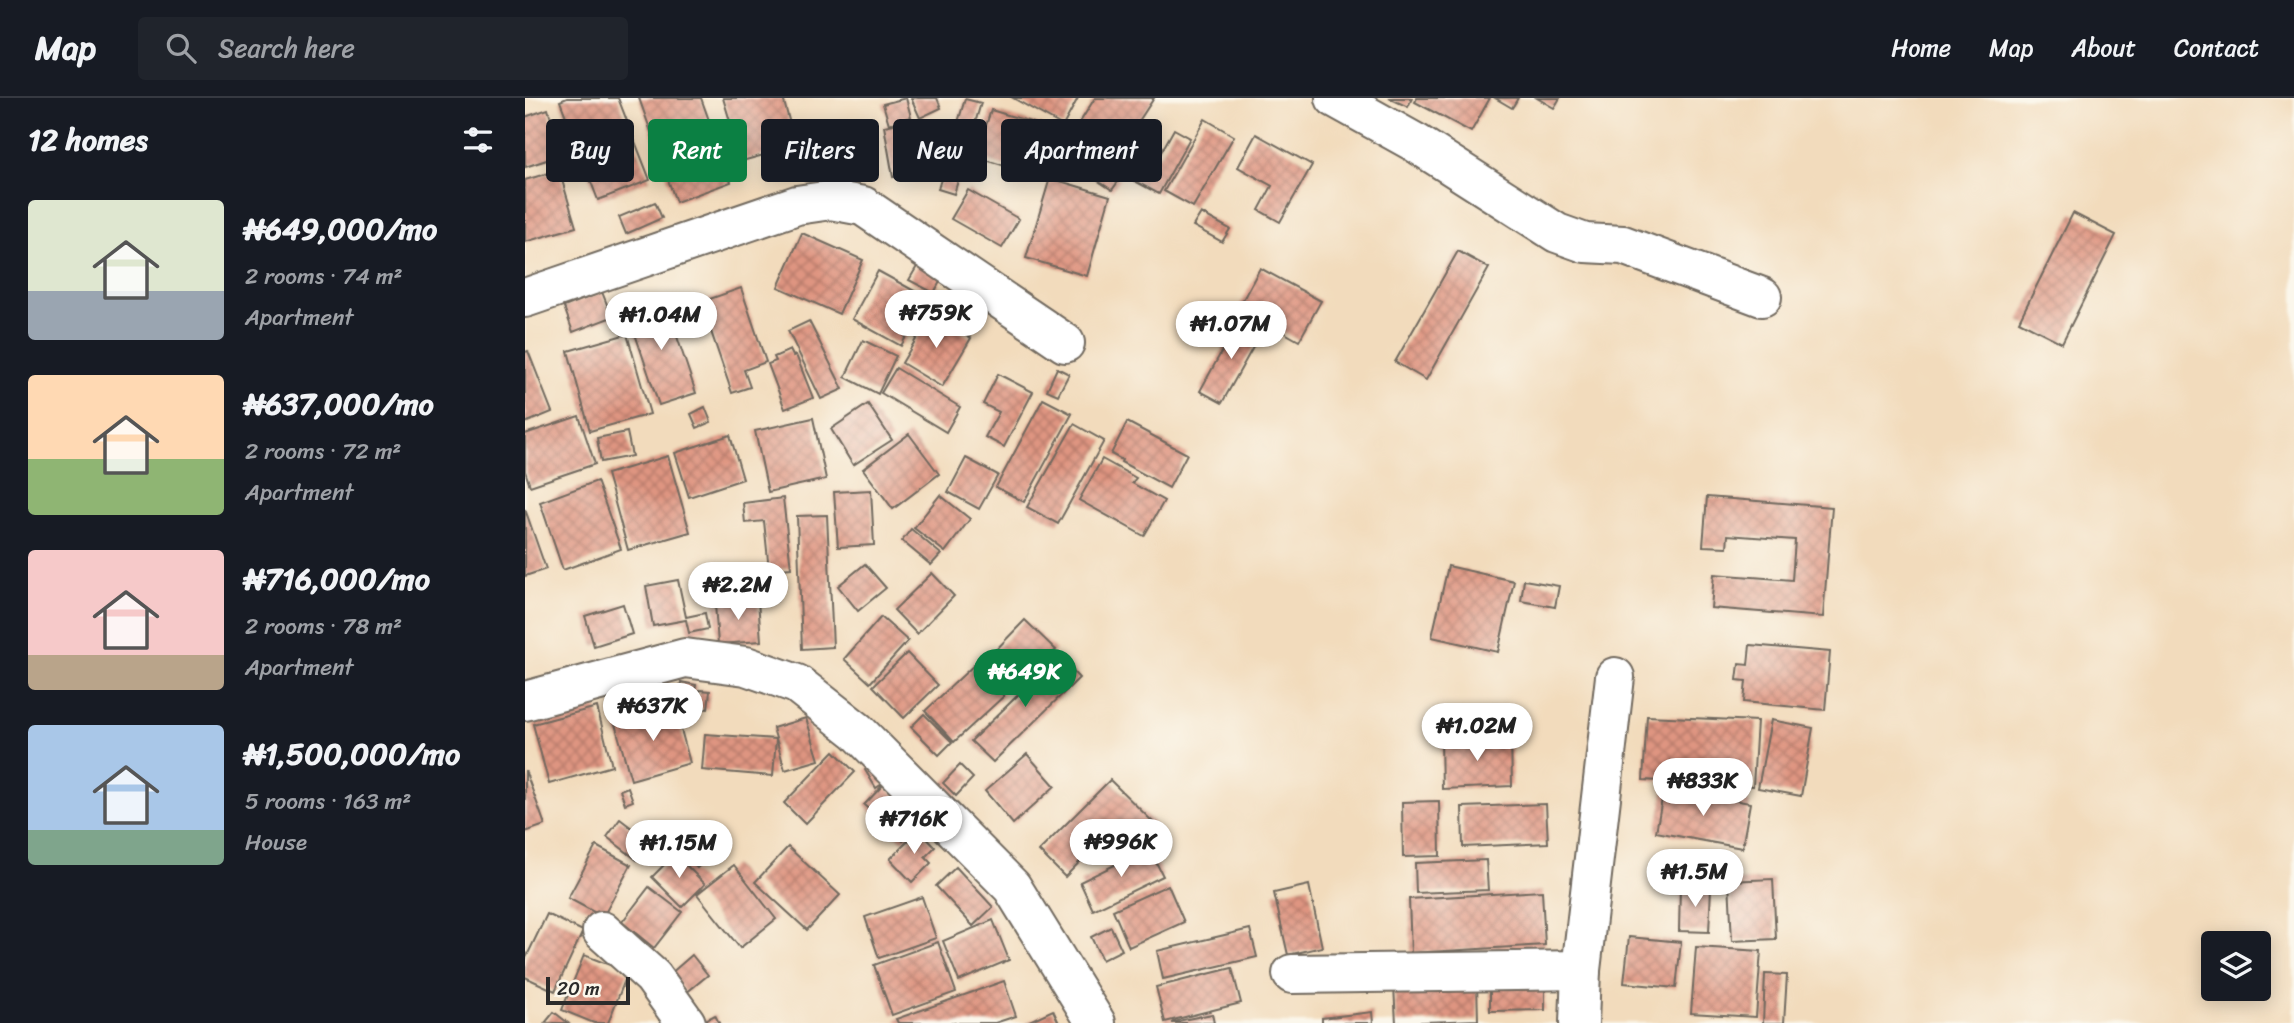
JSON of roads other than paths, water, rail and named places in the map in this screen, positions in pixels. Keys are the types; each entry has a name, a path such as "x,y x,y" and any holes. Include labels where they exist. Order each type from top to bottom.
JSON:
{"street":[{"path":"1335,98 1416,144 1557,233 1585,243 1623,245 1762,297"},
{"path":"525,298 797,205 831,200 863,206 1065,343"},
{"path":"525,701 685,658 746,666 797,684 857,732 1012,887 1096,1023"},
{"path":"1579,1023 1581,970 1615,677"},
{"path":"602,931 653,977 686,1023"},
{"path":"1292,974 1581,970"}]}
